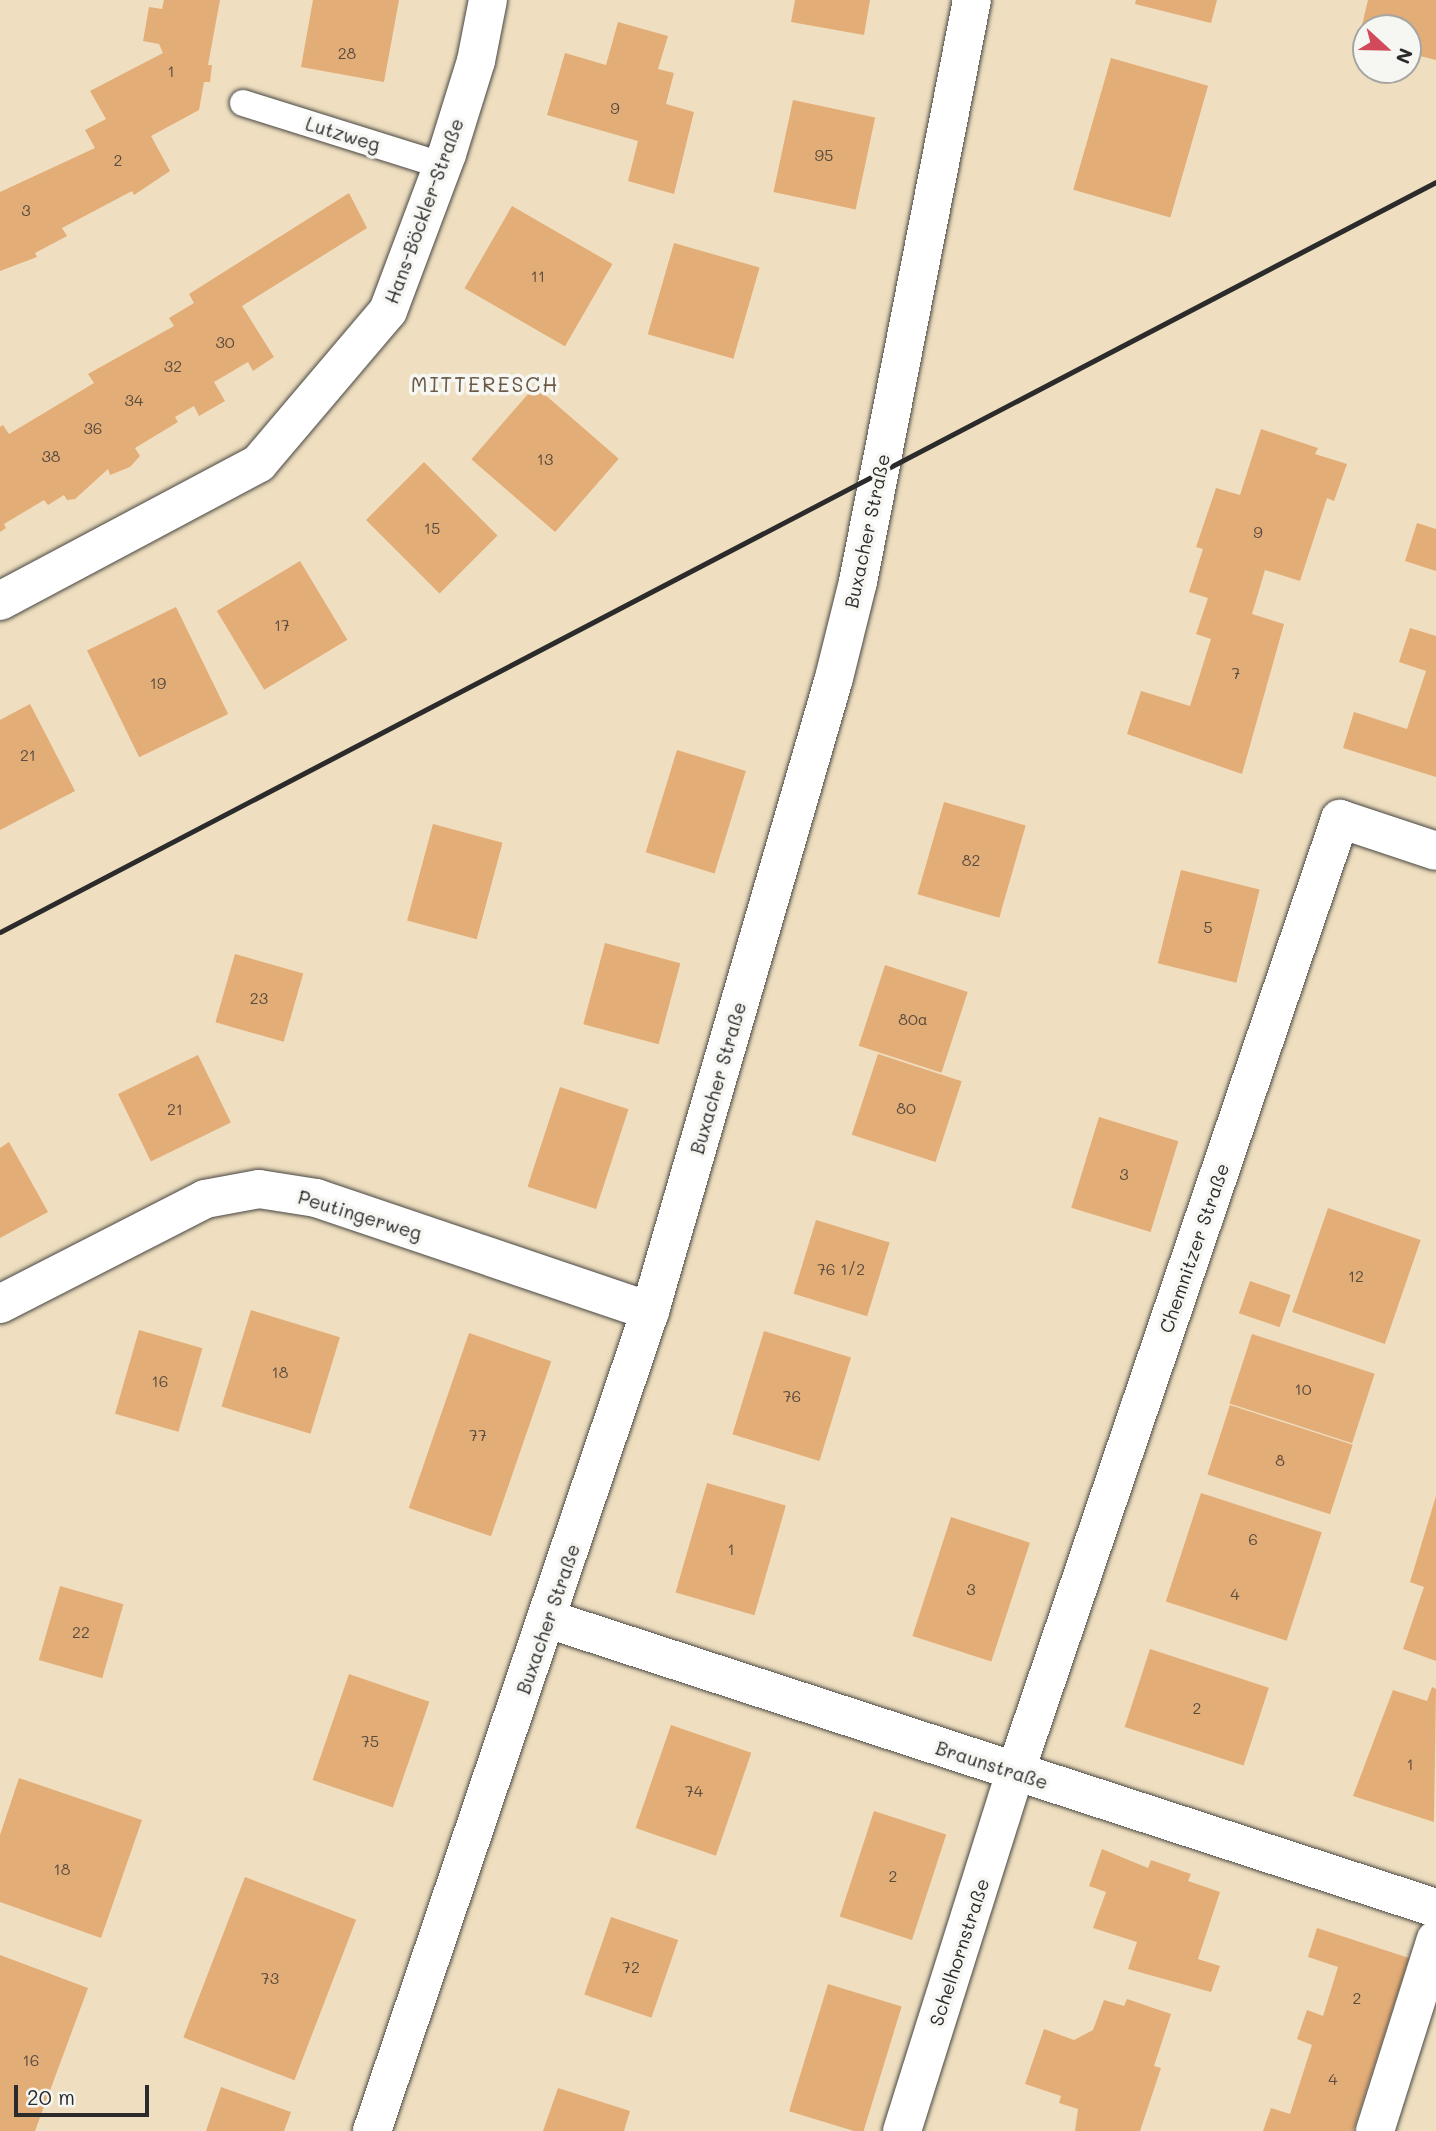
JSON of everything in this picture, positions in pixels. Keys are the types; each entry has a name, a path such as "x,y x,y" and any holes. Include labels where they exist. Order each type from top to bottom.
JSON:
{"street":[{"name":"Hans-Böckler-Straße","path":"0,601 260,463 388,311 444,166 476,61 488,0"},
{"name":"Buxacher Straße","path":"372,2131 548,1619 650,1311 834,678 860,568 972,0"},
{"name":"Chemnitzer Straße","path":"1015,1773 1340,819 1436,851"},
{"name":"Peutingerweg","path":"0,1304 205,1199 259,1189 316,1198 650,1311"},
{"name":"Braunstraße","path":"548,1619 1436,1909"},
{"name":"Schelhornstraße","path":"902,2131 1015,1773"},
{"path":"1375,2131 1436,1939"}],"lane":[{"name":"Lutzweg","path":"243,103 444,166"}],"building":[{"path":"164,0 220,0 208,65 212,65 210,82 204,82 199,110 151,136 170,171 134,195 132,191 62,228 67,236 35,253 37,257 0,271 0,192 95,148 85,130 106,119 90,91 163,53 159,44 143,41 149,7 162,9"},
{"path":"313,0 399,0 384,82 301,67"},
{"path":"795,0 870,0 864,35 791,22"},
{"path":"1136,0 1217,0 1211,23 1135,4"},
{"path":"1368,0 1436,0 1436,60 1422,56 1422,14 1365,14"},
{"path":"618,22 668,36 658,69 674,73 666,104 694,112 674,194 628,181 638,141 547,115 565,53 606,65"},
{"path":"1111,58 1208,86 1170,218 1073,190"},
{"path":"793,100 875,117 856,209 773,192"},
{"path":"349,193 367,228 242,306 274,357 253,371 248,362 214,382 225,401 199,416 194,406 175,417 178,422 135,448 140,456 130,467 110,475 108,469 75,499 67,500 64,495 48,505 44,500 4,524 6,528 0,532 0,427 3,425 9,434 94,383 88,374 174,326 169,318 194,303 189,294"},
{"path":"512,206 612,264 565,346 465,288"},
{"path":"674,243 760,268 733,359 648,334"},
{"path":"535,386 619,459 555,532 471,459"},
{"path":"1261,429 1318,448 1315,454 1347,464 1334,501 1327,498 1300,581 1265,570 1252,614 1284,624 1242,774 1127,734 1141,691 1190,706 1211,639 1196,634 1208,598 1189,592 1203,549 1196,547 1216,488 1240,495"},
{"path":"424,462 498,536 440,594 366,520"},
{"path":"1417,523 1436,529 1436,571 1405,561"},
{"path":"300,561 347,640 264,690 217,611"},
{"path":"176,607 228,714 139,757 87,650"},
{"path":"1410,628 1436,636 1436,777 1343,748 1354,712 1407,729 1426,671 1399,662"},
{"path":"30,704 75,791 0,830 0,720"},
{"path":"677,750 746,771 715,873 646,852"},
{"path":"944,802 1026,825 999,918 918,894"},
{"path":"433,824 503,843 477,939 407,921"},
{"path":"1181,870 1260,890 1236,983 1158,963"},
{"path":"605,943 680,963 659,1044 583,1024"},
{"path":"235,954 303,974 284,1042 215,1022"},
{"path":"885,965 968,992 941,1073 859,1046"},
{"path":"878,1054 962,1081 935,1162 852,1135"},
{"path":"198,1055 231,1122 151,1161 118,1094"},
{"path":"560,1087 628,1109 596,1209 528,1187"},
{"path":"1099,1117 1178,1141 1151,1232 1071,1208"},
{"path":"9,1142 48,1212 0,1238 0,1148"},
{"path":"1328,1208 1421,1240 1385,1344 1292,1312"},
{"path":"816,1220 890,1243 867,1316 793,1294"},
{"path":"1250,1281 1291,1295 1280,1327 1239,1313"},
{"path":"251,1310 340,1337 310,1434 221,1407"},
{"path":"139,1330 202,1348 178,1432 115,1414"},
{"path":"764,1331 851,1358 819,1461 732,1434"},
{"path":"469,1333 551,1361 491,1536 409,1508"},
{"path":"1252,1334 1375,1374 1352,1443 1229,1403"},
{"path":"1230,1405 1353,1445 1330,1514 1207,1474"},
{"path":"707,1483 786,1506 754,1615 676,1593"},
{"path":"1201,1493 1322,1532 1287,1641 1166,1601"},
{"path":"1436,1496 1436,1661 1403,1649 1424,1587 1410,1582"},
{"path":"951,1517 1030,1543 991,1662 912,1636"},
{"path":"60,1586 123,1604 102,1678 39,1660"},
{"path":"1150,1649 1269,1688 1244,1766 1125,1727"},
{"path":"349,1674 429,1702 393,1808 313,1780"},
{"path":"1432,1687 1436,1689 1434,1822 1353,1796 1393,1690 1427,1701"},
{"path":"671,1725 751,1753 716,1856 636,1828"},
{"path":"19,1778 142,1820 101,1938 0,1902 0,1835"},
{"path":"874,1811 946,1834 912,1940 840,1917"},
{"path":"1102,1849 1148,1868 1151,1860 1191,1874 1188,1881 1220,1892 1198,1959 1220,1966 1211,1992 1128,1969 1137,1942 1093,1928 1106,1892 1089,1886"},
{"path":"245,1877 356,1920 294,2080 183,2038"},
{"path":"611,1917 678,1940 651,2018 584,1995"},
{"path":"1317,1928 1409,1958 1353,2131 1263,2131 1271,2108 1290,2114 1312,2045 1297,2039 1307,2010 1323,2016 1338,1967 1308,1957"},
{"path":"0,1955 88,1988 35,2131 0,2131"},
{"path":"828,1984 902,2007 864,2131 854,2131 789,2111"},
{"path":"1127,1999 1171,2014 1154,2066 1161,2068 1140,2131 1075,2131 1078,2109 1059,2103 1061,2096 1025,2084 1044,2029 1074,2040 1093,2030 1104,2000 1124,2006"},
{"path":"221,2087 291,2112 284,2131 206,2131"},
{"path":"558,2088 630,2111 624,2131 543,2131"}],"railway":[{"path":"0,932 1436,182"}],"district":[{"name":"MITTERESCH","path":"485,384"}]}
